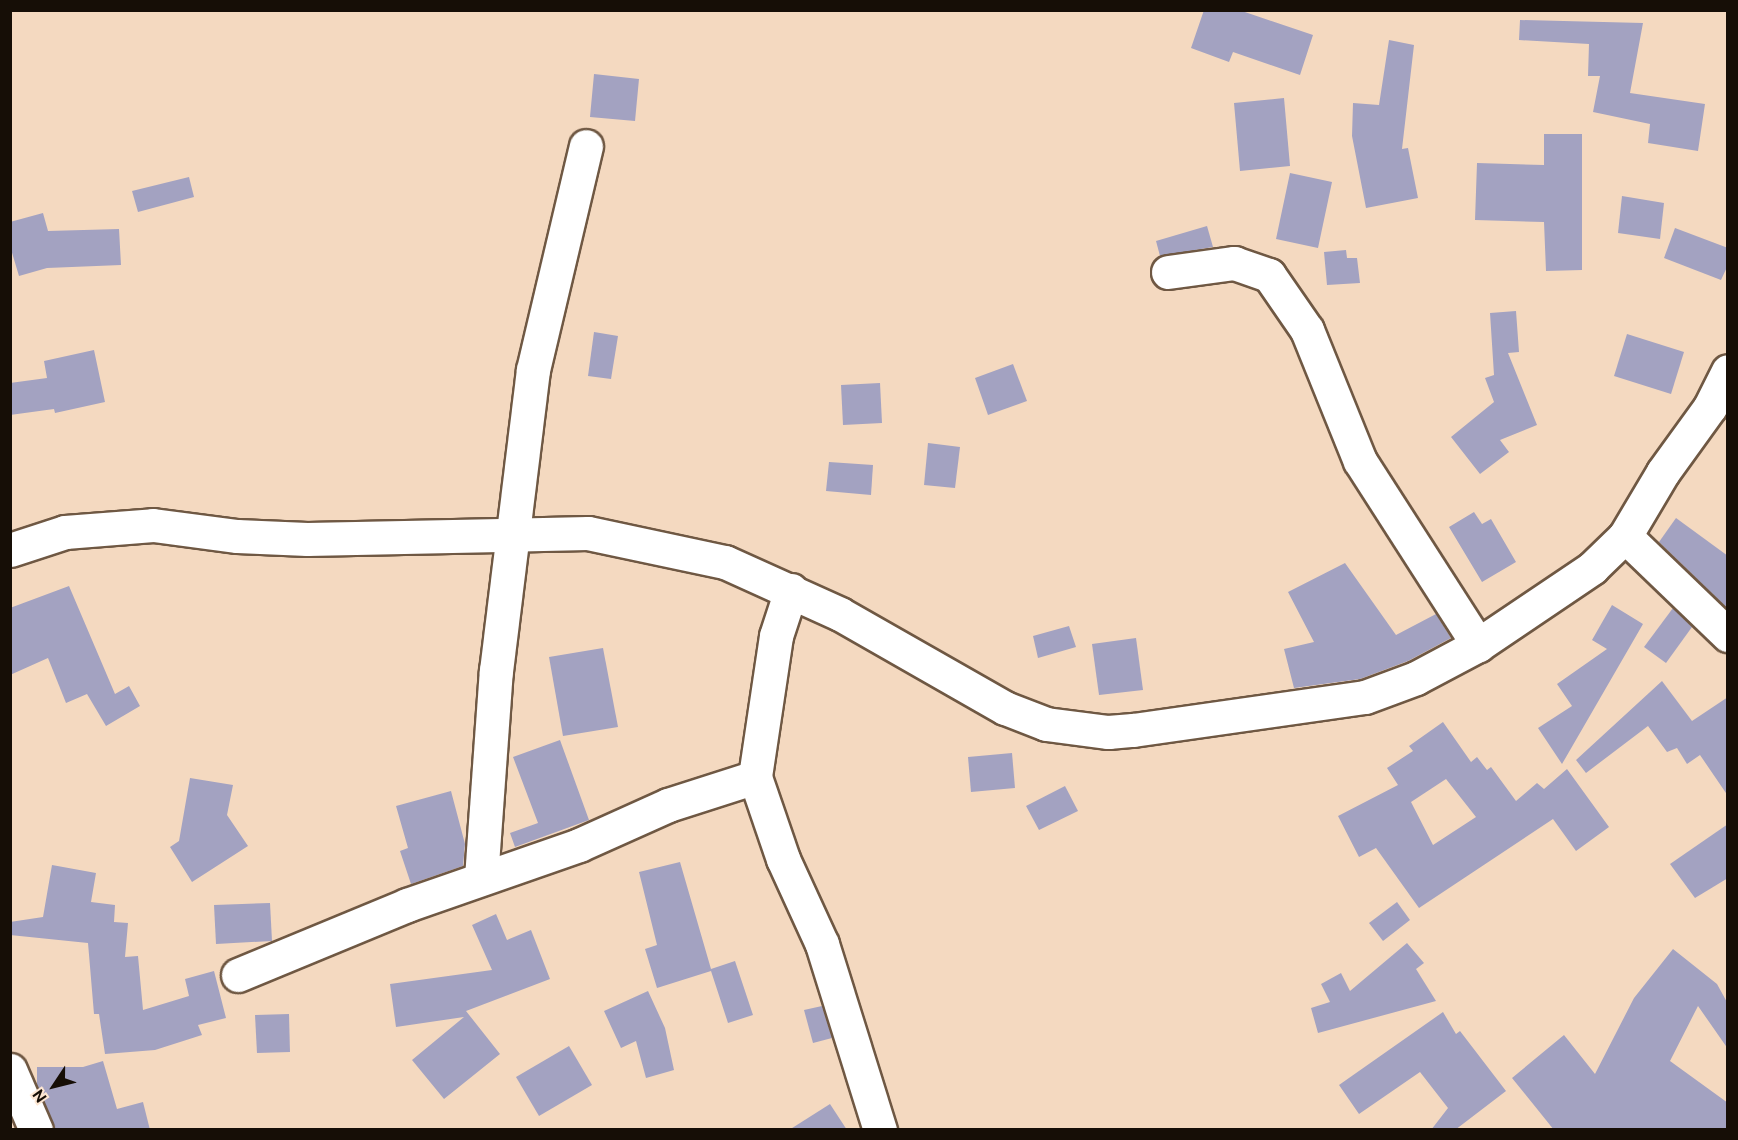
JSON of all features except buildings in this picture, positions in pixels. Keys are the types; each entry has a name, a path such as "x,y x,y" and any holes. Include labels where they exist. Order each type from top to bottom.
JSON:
{"street":[{"path":"481,878 496,671 533,370 585,146"},
{"path":"1168,272 1234,263 1269,275 1307,330 1360,461 1478,645"},
{"path":"10,550 65,532 119,526 153,525 237,536 307,539 513,532 588,533 655,545 725,562 791,590 1005,708 1046,724 1098,731 1264,714 1365,697 1416,678 1478,645 1592,568 1626,536 1663,472 1710,407 1728,370"},
{"path":"1626,536 1728,635"},
{"path":"791,590 774,645 755,777 783,859 822,944 880,1130"},
{"path":"238,975 481,878 579,845 677,802 755,777"},
{"path":"10,1070 36,1130"}]}
